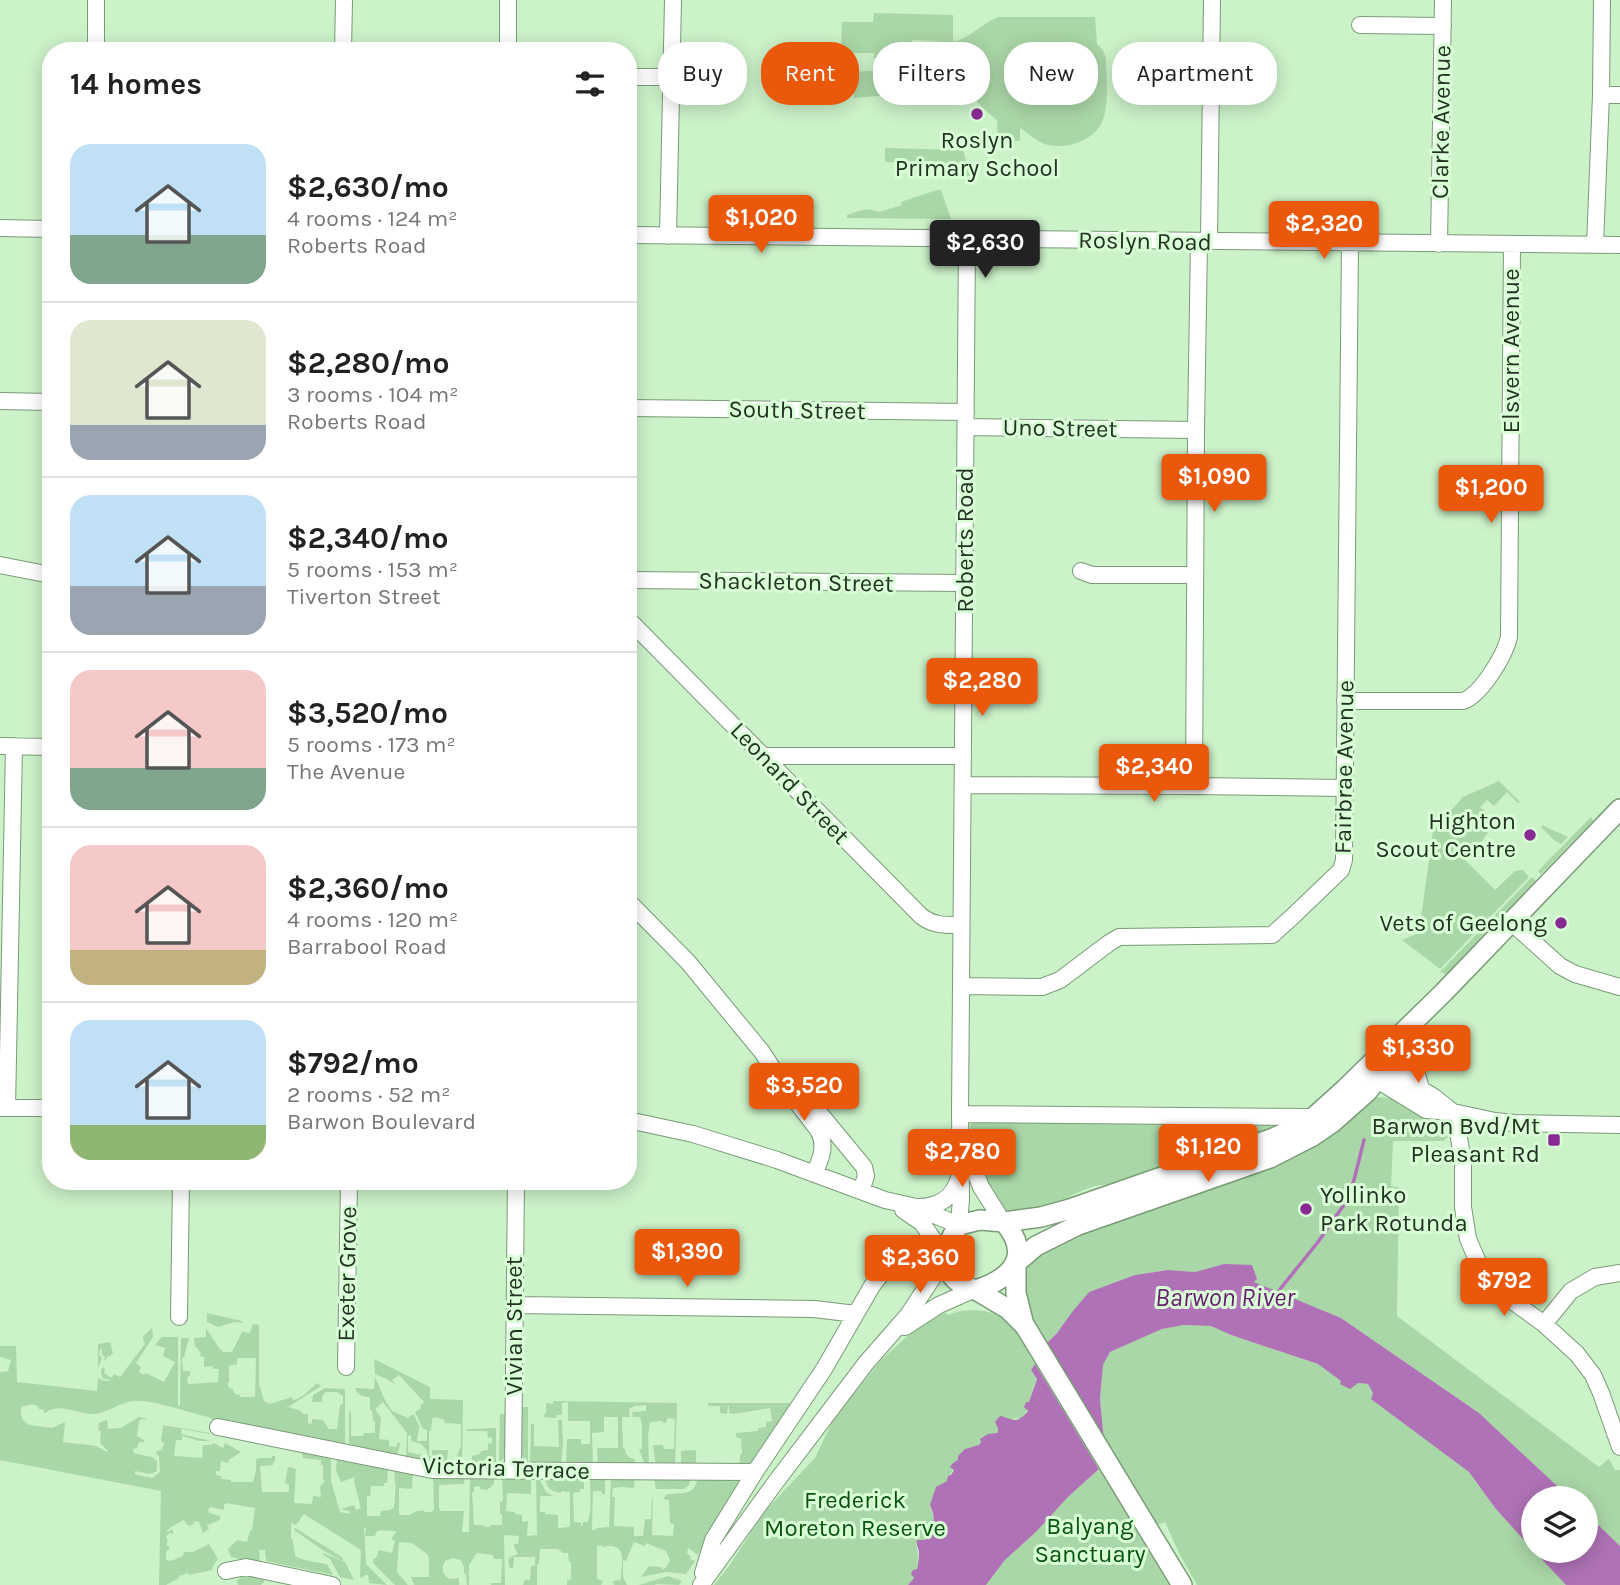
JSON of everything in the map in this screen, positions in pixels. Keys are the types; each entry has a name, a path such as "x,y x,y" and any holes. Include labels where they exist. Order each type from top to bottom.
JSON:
{"main road":[{"path":"975,1290 995,1283 1036,1246 1078,1225 1278,1154 1332,1123 1367,1092 1378,1070 1444,992 1620,808"},
{"path":"1182,1585 1024,1326 1008,1309 955,1280 945,1258 949,1242 959,1224 980,1220 1003,1222 1057,1214 1204,1164 1277,1126 1294,1129 1378,1070 1415,1031 1444,992"},
{"path":"1003,1222 1013,1233 1016,1243 1016,1293 1024,1326"}],"street":[{"path":"96,0 96,42"},
{"path":"344,0 344,42"},
{"path":"508,0 508,42"},
{"path":"672,42 673,0"},
{"path":"1194,786 1196,430 1212,0"},
{"name":"Clarke Avenue","path":"1439,244 1443,0"},
{"path":"1594,245 1601,95 1602,0"},
{"path":"1360,25 1443,26"},
{"path":"637,77 658,77"},
{"path":"1601,95 1620,95"},
{"path":"668,236 670,105"},
{"path":"0,228 42,229"},
{"name":"Roslyn Road","path":"637,235 1620,246"},
{"name":"Roberts Road","path":"959,1224 967,239"},
{"name":"Fairbrae Avenue","path":"961,986 1050,985 1119,937 1272,935 1341,870 1344,860 1350,243"},
{"name":"Elsvern Avenue","path":"1345,701 1463,701 1477,693 1507,644 1512,244"},
{"path":"0,401 42,402"},
{"name":"South Street","path":"637,408 966,419"},
{"name":"Uno Street","path":"966,419 1196,430"},
{"path":"0,565 42,573"},
{"path":"1081,570 1092,575 1195,575"},
{"name":"Shackleton Street","path":"637,579 964,583"},
{"name":"Leonard Street","path":"637,628 921,916 928,922 939,925 961,925"},
{"path":"42,747 7,746 3,1108 42,1108"},
{"path":"764,756 963,756"},
{"path":"962,785 1345,789"},
{"path":"637,910 688,962 762,1052 791,1080 862,1164 866,1174 861,1191"},
{"path":"1511,922 1560,966 1576,974 1620,987"},
{"path":"1415,1031 1413,1060 1421,1089"},
{"path":"762,1052 821,1135 822,1151 814,1174"},
{"path":"1378,1070 1421,1089 1462,1115"},
{"path":"1378,1070 1426,1110 1495,1121 1620,1125"},
{"path":"960,1114 1277,1126"},
{"path":"1462,1115 1458,1132 1463,1162 1463,1207 1468,1239 1478,1262 1508,1298 1544,1324 1577,1354 1593,1375 1620,1447"},
{"path":"637,1122 694,1134 777,1160 959,1224"},
{"name":"Roberts Road","path":"960,1136 981,1187 1003,1222"},
{"path":"912,1206 932,1206 944,1200 955,1188 960,1171"},
{"path":"179,1317 181,1190"},
{"name":"Exeter Grove","path":"346,1367 349,1190"},
{"name":"Vivian Street","path":"513,1470 516,1190"},
{"path":"700,1585 866,1363 914,1306 945,1258 922,1223 886,1200"},
{"path":"700,1585 711,1544 824,1369 872,1286 897,1253"},
{"path":"1544,1324 1571,1291 1595,1277 1620,1273"},
{"path":"887,1339 939,1305 975,1290"},
{"path":"514,1305 814,1309 856,1314"},
{"name":"Victoria Terrace","path":"218,1427 426,1469 755,1472"},
{"path":"226,1571 246,1567 332,1585"}],"green space":[{"path":"874,13 953,15 953,41 964,38 999,17 1095,17 1097,42 1004,42 1004,105 1098,105 1098,45 1106,58 1107,101 1101,124 1092,135 1063,146 1044,144 1020,128 1020,141 998,140 997,120 980,105 990,105 990,42 873,42 873,53 859,53 859,42 841,42 842,22 873,22"},
{"path":"873,71 873,96 859,98 859,72"},
{"path":"885,148 963,150 970,175 967,177 937,164 885,162"},
{"path":"941,190 951,219 847,218 847,215 860,211 879,212 902,205 901,202"},
{"path":"1499,781 1520,802 1507,792 1494,806 1487,800 1480,807 1491,821 1489,828 1481,842 1464,859 1495,890 1515,871 1523,870 1529,877 1440,969 1402,940 1419,933 1433,831 1463,797"},
{"path":"1591,817 1593,821 1541,874 1538,871"},
{"path":"1543,825 1568,837 1561,844 1541,827"},
{"path":"1532,877 1536,881 1446,974 1440,972"},
{"path":"1376,1097 1391,1098 1456,1130 1443,1141 1393,1141 1391,1186 1399,1187 1397,1316 1599,1467 1609,1459 1615,1470 1620,1470 1620,1546 1598,1525 1598,1486 1557,1486 1479,1413 1341,1318 1253,1282 1224,1264 1195,1272 1168,1270 1135,1275 1089,1292 1046,1344 1025,1326 1016,1263"},
{"path":"973,1122 1277,1123 1276,1128 1121,1183 1094,1186 1074,1194 1058,1205 1007,1211 998,1204 975,1158 970,1125"},
{"name":"Frederick Moreton Reserve","path":"974,1310 998,1315 1013,1326 1035,1364 1031,1370 1037,1379 1028,1409 1022,1418 1004,1417 998,1433 972,1448 958,1460 947,1481 939,1487 930,1505 933,1523 929,1529 930,1534 916,1544 917,1564 910,1584 714,1585 765,1511 815,1458 834,1418 881,1360 924,1321 942,1311 948,1315"},
{"path":"207,1313 242,1323 233,1322 218,1327 207,1322"},
{"path":"253,1324 259,1325 259,1383 264,1401 270,1404 292,1397 295,1400 317,1383 321,1386 288,1407 308,1414 308,1423 312,1424 312,1419 323,1420 329,1429 337,1429 343,1396 337,1392 325,1392 322,1402 312,1402 313,1395 325,1388 345,1389 345,1444 349,1446 213,1420 141,1401 129,1402 92,1414 62,1408 44,1413 44,1410 32,1404 21,1407 21,1415 29,1425 52,1428 65,1422 63,1442 96,1446 107,1452 100,1443 99,1423 107,1420 108,1429 121,1428 139,1417 147,1419 139,1421 137,1436 144,1442 139,1442 137,1448 133,1449 134,1453 155,1458 154,1462 157,1459 157,1471 150,1474 135,1471 135,1474 152,1478 160,1472 159,1456 156,1454 162,1450 164,1443 161,1441 163,1425 210,1433 182,1429 181,1434 211,1441 182,1436 182,1440 176,1440 174,1456 202,1458 203,1445 214,1443 223,1448 225,1443 241,1452 228,1463 221,1461 220,1471 216,1471 216,1475 231,1482 253,1482 256,1460 275,1456 273,1465 260,1466 262,1492 289,1492 289,1485 285,1483 288,1467 292,1467 296,1469 294,1503 312,1504 313,1496 321,1497 320,1486 325,1481 321,1460 303,1458 301,1450 331,1456 331,1481 340,1512 350,1514 349,1511 341,1509 354,1505 356,1510 361,1508 355,1477 341,1482 336,1471 337,1457 388,1468 387,1483 384,1483 384,1486 371,1486 370,1496 367,1496 367,1516 380,1516 381,1511 394,1507 394,1468 413,1473 412,1489 399,1488 399,1515 409,1515 422,1509 432,1512 433,1476 465,1476 464,1484 439,1485 441,1511 464,1511 462,1532 469,1532 470,1476 494,1476 494,1484 487,1490 480,1489 480,1486 474,1487 472,1492 474,1525 490,1527 502,1525 502,1476 531,1476 531,1494 507,1493 506,1511 522,1515 522,1522 528,1521 527,1536 537,1535 536,1476 546,1492 553,1496 540,1496 540,1512 558,1515 558,1528 570,1527 570,1492 552,1490 545,1477 584,1476 584,1489 573,1493 574,1522 583,1526 583,1522 588,1522 589,1516 590,1477 605,1477 605,1494 593,1491 592,1530 609,1527 611,1478 635,1478 634,1488 613,1488 612,1497 615,1497 614,1526 634,1527 634,1536 643,1536 645,1519 651,1519 652,1499 652,1535 673,1536 674,1524 670,1523 669,1500 663,1499 666,1495 691,1491 698,1477 734,1478 740,1485 698,1555 688,1548 690,1559 695,1561 686,1574 666,1572 641,1577 649,1566 661,1567 663,1570 670,1560 666,1551 646,1543 645,1546 634,1542 626,1561 623,1560 623,1577 627,1585 614,1585 613,1581 621,1580 621,1552 615,1547 602,1545 597,1546 597,1579 603,1581 601,1585 567,1585 567,1581 571,1579 568,1553 558,1549 540,1549 537,1585 523,1585 525,1580 530,1580 535,1557 514,1557 513,1568 510,1568 508,1560 518,1554 514,1544 518,1544 519,1536 504,1535 505,1585 491,1585 501,1583 502,1559 477,1553 469,1565 469,1585 461,1560 453,1558 445,1561 443,1571 449,1579 459,1578 459,1585 414,1585 411,1577 429,1577 429,1558 412,1543 399,1542 397,1572 408,1585 395,1585 374,1564 373,1559 379,1550 392,1553 395,1541 391,1539 397,1531 379,1530 375,1536 365,1536 364,1528 366,1564 387,1585 369,1583 368,1575 360,1577 361,1550 304,1514 296,1525 291,1523 295,1556 327,1564 333,1575 266,1561 265,1550 259,1550 260,1563 231,1557 228,1549 237,1540 247,1542 252,1530 255,1508 226,1503 224,1510 211,1507 208,1509 209,1513 220,1516 220,1520 207,1525 209,1529 203,1533 199,1522 194,1521 190,1526 184,1520 167,1531 172,1529 174,1534 166,1536 166,1544 170,1548 166,1552 166,1560 171,1561 183,1556 184,1552 193,1552 209,1544 218,1559 212,1570 189,1575 188,1573 166,1585 159,1585 161,1491 0,1460 0,1372 8,1371 11,1360 0,1357 0,1346 16,1346 17,1382 97,1391 98,1377 111,1381 102,1378 103,1367 104,1373 111,1378 114,1374 120,1377 145,1344 143,1336 152,1328 153,1337 136,1363 141,1367 139,1372 164,1382 175,1362 163,1356 165,1348 155,1345 162,1337 178,1337 180,1406 181,1338 189,1338 182,1358 183,1371 190,1371 187,1383 218,1382 219,1369 213,1369 213,1366 204,1367 204,1357 200,1356 194,1338 206,1337 206,1328 223,1352 232,1352 242,1332 250,1333","holes":["237,1358 256,1358 255,1397 240,1397 227,1383 229,1366 237,1364"]},
{"path":"1184,1325 1211,1326 1318,1364 1342,1381 1368,1384 1373,1393 1372,1399 1469,1472 1495,1508 1521,1536 1521,1563 1546,1563 1566,1585 1197,1585 1165,1522 1147,1529 1104,1441 1100,1399 1103,1365 1110,1352 1162,1329"},
{"path":"110,1342 113,1353 104,1362 105,1357 100,1349 99,1355 102,1358 98,1368 98,1344"},
{"path":"374,1359 430,1387 430,1399 463,1400 462,1465 453,1465 461,1446 461,1424 445,1423 435,1417 432,1419 429,1456 432,1456 432,1450 448,1450 447,1463 431,1464 426,1449 422,1444 411,1441 411,1435 408,1436 408,1452 421,1453 424,1461 406,1459 407,1433 383,1402 375,1409 381,1418 379,1439 389,1440 389,1446 396,1447 398,1442 400,1444 397,1458 353,1449 349,1443 349,1413 351,1412 351,1436 375,1433 370,1397 361,1395 355,1388 374,1389 375,1377 392,1411 408,1418 413,1414 420,1427 417,1441 427,1441 427,1430 423,1429 415,1412 424,1402 399,1375 392,1380 396,1385 375,1374"},
{"path":"794,1398 797,1398 751,1465 739,1465 741,1439 736,1437 736,1433 758,1431 759,1428 766,1427 766,1422 772,1421 770,1408 733,1414 729,1413 728,1406 727,1414 720,1413 720,1406 708,1406 708,1403 792,1403"},
{"path":"553,1401 677,1403 675,1466 656,1466 653,1445 674,1449 675,1419 667,1418 666,1423 650,1422 649,1465 645,1465 639,1449 642,1449 642,1425 640,1417 633,1417 632,1412 646,1411 646,1405 629,1409 630,1417 622,1417 623,1448 637,1465 598,1466 597,1448 618,1448 618,1417 604,1417 604,1432 592,1433 593,1465 566,1465 567,1439 581,1439 581,1444 590,1444 590,1421 568,1421 568,1402 562,1403 562,1415 556,1415 556,1418 544,1417 546,1403 553,1404"},
{"path":"520,1407 528,1407 528,1463 519,1445"},
{"path":"500,1414 508,1414 506,1456 499,1463"},
{"path":"558,1420 562,1420 561,1465 530,1464 531,1424 534,1424 534,1446 559,1447"},
{"path":"496,1428 496,1464 472,1465 472,1456 488,1450 492,1438 488,1437 487,1431 467,1429"},
{"path":"696,1450 696,1465 681,1466 681,1451"},
{"name":"Balyang Sanctuary","path":"1099,1469 1169,1585 986,1585 1005,1560"},
{"path":"691,1477 689,1485 684,1489 656,1489 654,1479"},
{"path":"295,1528 343,1560 324,1551 294,1530"},
{"path":"323,1553 345,1562 354,1580 340,1577 330,1559"},
{"path":"249,1573 264,1576 264,1582 261,1585 238,1585 237,1580"},
{"path":"668,1576 682,1581 679,1585 639,1585"}],"water":[{"name":"Barwon River","path":"1224,1264 1252,1265 1257,1279 1254,1282 1341,1318 1479,1413 1557,1486 1521,1486 1521,1537 1495,1508 1469,1472 1371,1399 1373,1393 1368,1384 1358,1383 1350,1389 1340,1384 1341,1381 1318,1364 1211,1326 1184,1325 1162,1329 1110,1352 1103,1365 1100,1399 1104,1441 1046,1344 1089,1292 1135,1275 1168,1270 1195,1272"},
{"path":"1035,1364 1099,1469 1005,1560 986,1585 908,1585 914,1578 911,1574 913,1570 917,1569 917,1540 925,1540 930,1534 929,1529 934,1517 930,1505 936,1487 947,1481 954,1470 950,1467 965,1449 979,1445 980,1439 988,1434 998,1433 995,1422 1000,1416 1018,1420 1028,1411 1024,1407 1026,1402 1029,1402 1037,1379 1031,1370"},
{"path":"1598,1525 1620,1546 1620,1585 1566,1585 1545,1563 1598,1563"}],"pier":[{"path":"1036,1360 1103,1470 1101,1473 1034,1361"}],"waterway":[{"path":"1277,1293 1350,1196 1364,1140"}],"place":[{"name":"Roslyn Primary School","path":"977,114"},
{"name":"Highton Scout Centre","path":"1530,835"},
{"name":"Vets of Geelong","path":"1561,923"},
{"name":"Barwon Bvd/Mt Pleasant Rd","path":"1554,1140"},
{"name":"Yollinko Park Rotunda","path":"1306,1209"}]}
